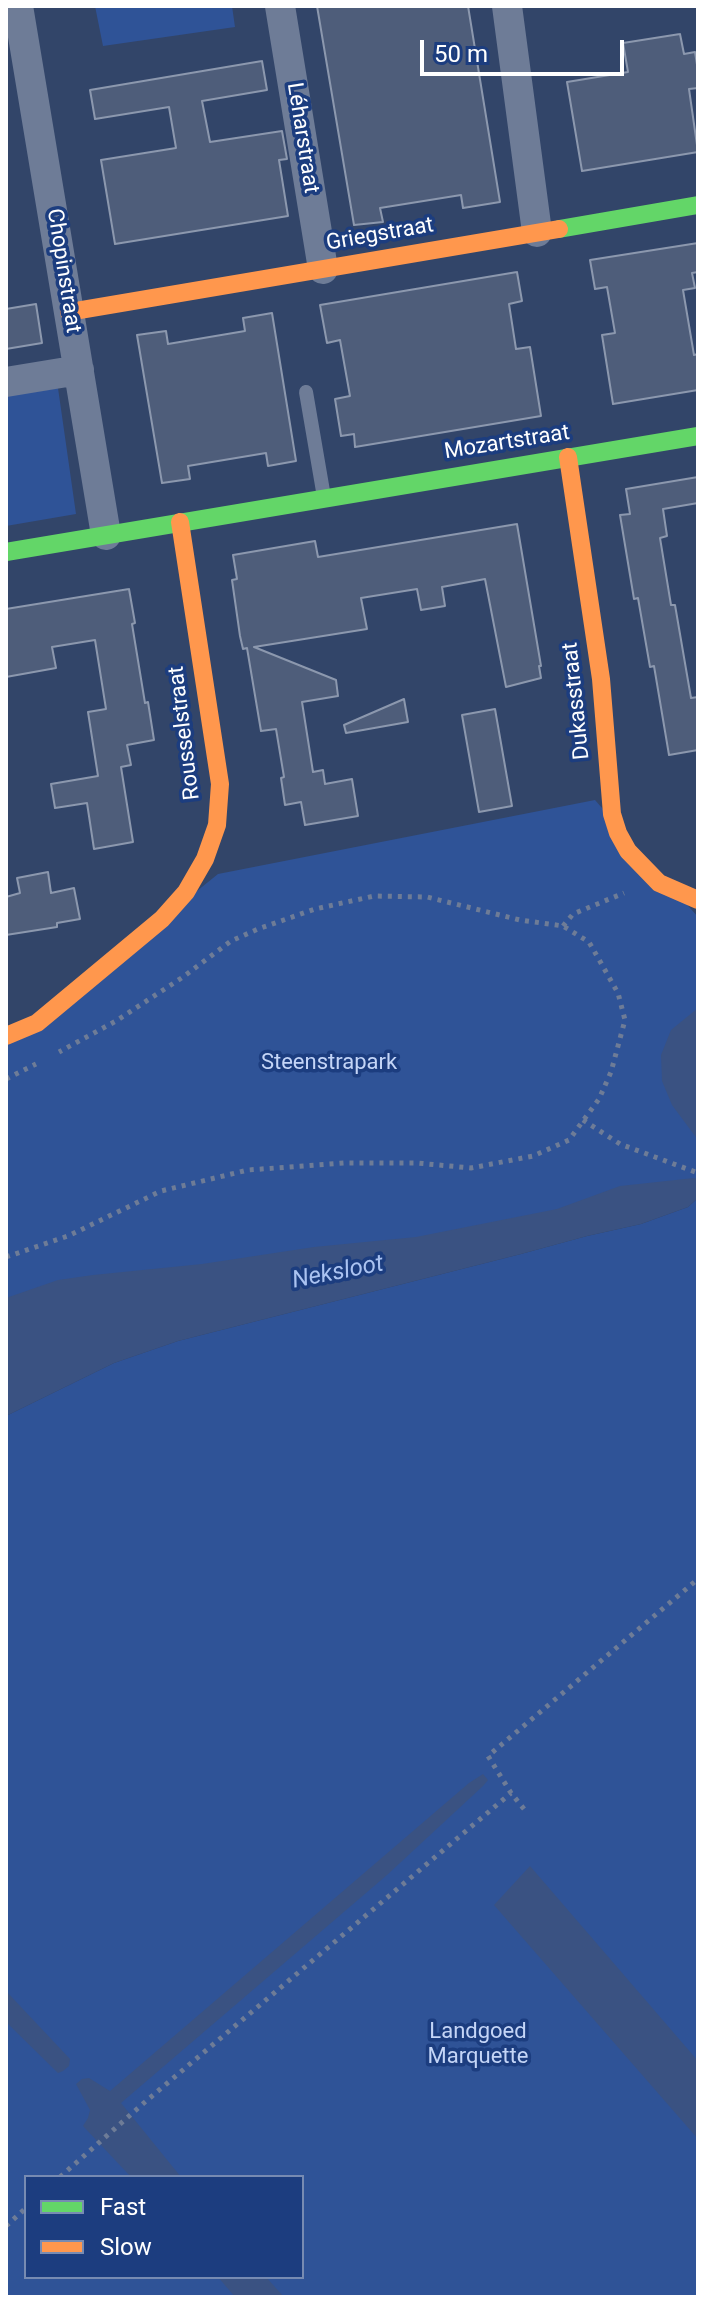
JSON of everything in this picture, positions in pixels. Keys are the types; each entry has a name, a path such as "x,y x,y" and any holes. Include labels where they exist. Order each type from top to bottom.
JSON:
{"street":[{"name":"Chopinstraat","path":"18,6 106,535"},
{"name":"Léharstraat","path":"280,6 323,269"},
{"path":"507,6 537,232"},
{"name":"Griegstraat","path":"69,312 698,205"},
{"path":"6,382 79,370"},
{"name":"Mozartstraat","path":"6,552 698,436"},
{"name":"Dukasstraat","path":"568,457 601,679 612,814 628,851 654,878 678,893 698,900"},
{"name":"Rousselstraat","path":"6,1036 37,1023 162,919 186,892 205,859 217,825 220,784 180,522"}],"lane":[{"path":"306,392 324,497"}],"path":[{"path":"563,926 573,914 654,878"},
{"path":"6,1257 68,1236 161,1191 248,1170 344,1163 417,1163 471,1168 533,1156 569,1140 599,1099 611,1072 625,1020 618,993 589,942 563,926 520,920 427,897 374,896 315,909 231,941 116,1021 55,1054"},
{"path":"6,1079 43,1060"},
{"path":"583,1120 620,1144 698,1173"},
{"path":"524,1809 488,1756 698,1579"},
{"path":"62,2175 511,1793"},
{"path":"6,2226 24,2210"}],"green space":[{"path":"95,6 232,6 235,27 103,46"},
{"path":"58,388 76,514 6,526 6,396"},
{"name":"Steenstrapark","path":"595,800 698,917 698,1188 6,1367 6,1045 218,874"},
{"name":"Landgoed Marquette","path":"698,1198 698,2297 6,2297 6,1416 114,1363 178,1341 641,1224 688,1207"}],"water":[{"path":"698,1008 698,1140 672,1105 662,1081 661,1055 671,1030"},
{"name":"Neksloot","path":"698,1179 698,1198 688,1207 641,1224 178,1341 114,1363 6,1416 6,1298 58,1280 416,1237 557,1209 620,1186"},
{"path":"483,1774 488,1780 387,1875 121,2103 179,2175 129,2175 83,2126 90,2110 76,2084 89,2078 110,2091"},
{"path":"530,1866 698,2061 698,2139 494,1905"},
{"path":"6,1991 70,2059 69,2066 63,2071 58,2073 6,2022"},
{"path":"220,2279 268,2279 284,2297 235,2297"}],"building":[{"path":"317,6 468,6 500,202 463,208 461,195 380,208 383,222 354,225"},
{"path":"680,34 684,54 695,52 698,71 698,88 689,89 698,152 582,171 567,82 628,72 623,43"},
{"path":"262,61 267,90 202,101 210,142 282,131 287,159 279,160 288,216 115,244 101,160 176,148 169,107 95,119 90,90"},
{"path":"698,243 698,272 692,273 695,288 683,290 694,355 698,354 698,390 613,404 602,335 615,333 607,287 595,289 590,260"},
{"path":"517,272 522,301 509,304 516,349 530,347 541,416 355,447 354,434 341,436 335,399 350,396 340,340 327,343 320,305"},
{"path":"36,304 42,343 6,349 6,309"},
{"path":"272,313 296,461 268,466 266,453 188,466 190,479 162,483 137,335 166,331 168,344 245,331 243,318"},
{"path":"698,477 698,503 663,509 667,536 660,538 671,605 675,605 691,698 698,697 698,750 669,755 654,666 650,667 638,598 634,599 620,515 630,514 626,489"},
{"path":"517,524 541,678 506,687 485,579 442,587 445,606 421,610 417,589 361,598 367,629 254,647 336,680 338,696 302,702 313,772 323,770 325,784 352,779 358,816 305,825 301,802 285,805 276,729 261,731 247,648 243,649 240,636 232,580 237,579 233,555 315,541 318,557"},
{"path":"129,589 145,703 148,702 154,740 127,745 131,765 121,767 133,842 94,849 87,803 55,808 51,784 98,776 88,712 106,709 95,640 52,647 56,668 6,677 6,609"},
{"path":"404,699 408,722 346,733 344,725"},
{"path":"495,709 512,806 479,812 462,715"},
{"path":"48,872 51,893 74,888 80,919 57,923 57,927 6,935 6,897 20,893 17,878"}],"traffic: fast":[{"path":"559,229 698,205"},
{"path":"6,552 698,436"}],"traffic: slow":[{"path":"69,312 559,229"},
{"path":"568,457 601,679 612,814 628,851 659,883 698,900"},
{"path":"6,1036 37,1023 162,919 186,892 205,859 217,825 220,784 180,522"}]}
